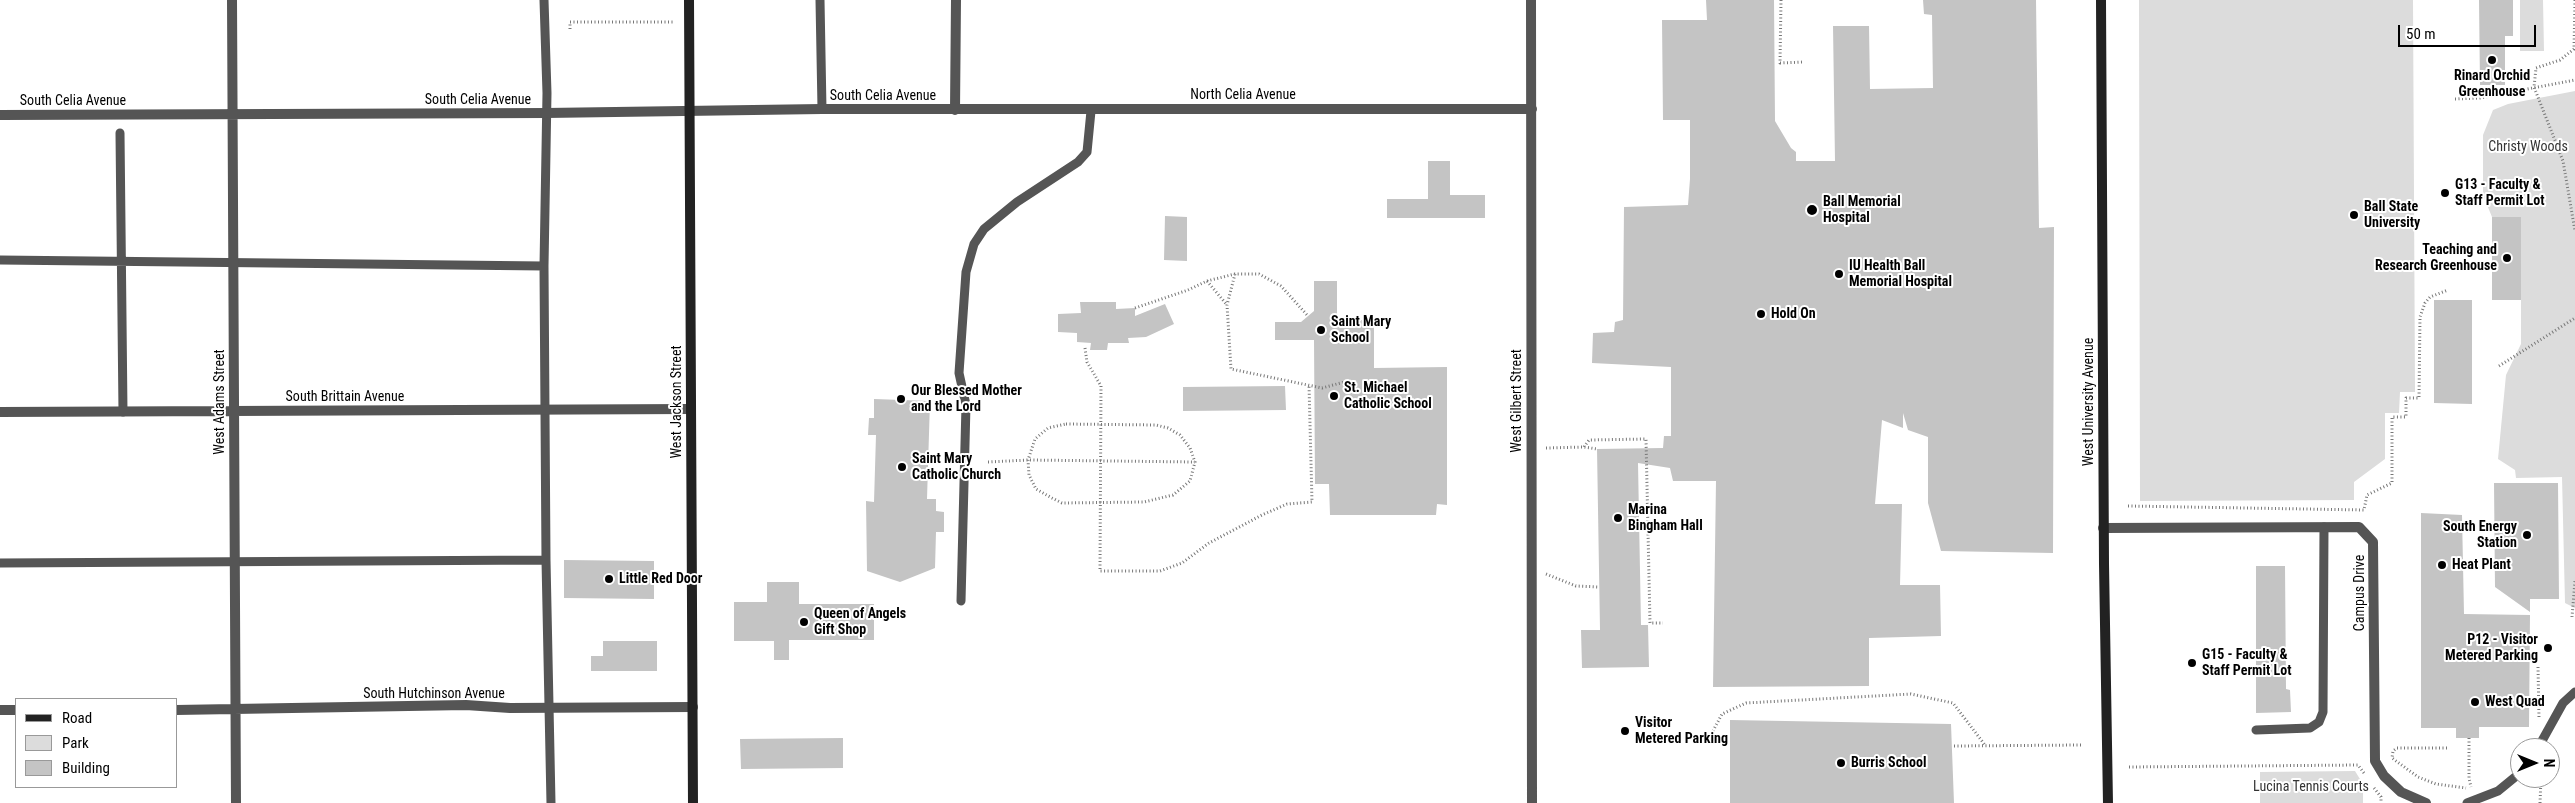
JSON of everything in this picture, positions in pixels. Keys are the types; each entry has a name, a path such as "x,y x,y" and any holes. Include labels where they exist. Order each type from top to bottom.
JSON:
{"main road":[{"name":"West Jackson Street","path":"689,0 693,803"},
{"name":"West University Avenue","path":"2101,0 2103,528 2108,803"}],"street":[{"name":"West Adams Street","path":"232,0 236,803"},
{"path":"955,110 956,0"},
{"name":"West Gilbert Street","path":"1531,0 1532,803"},
{"name":"North Celia Avenue","path":"955,110 1091,111 1237,108 1532,109"},
{"name":"South Celia Avenue","path":"0,116 546,114 822,109 955,110"},
{"name":"South Brittain Avenue","path":"0,412 691,409"},
{"name":"Campus Drive","path":"2103,528 2359,527 2373,542 2375,761 2384,776 2401,792 2426,803"},
{"name":"South Hutchinson Avenue","path":"178,710 466,705 550,708 693,707"},
{"path":"0,710 15,710"}],"lane":[{"path":"544,0 546,114 544,266 546,560 551,803"},
{"path":"820,0 822,109"},
{"path":"961,601 966,405 959,373 966,272 974,244 984,229 1023,197 1078,162 1087,152 1091,111"},
{"path":"120,133 123,412"},
{"path":"0,260 233,261 544,266"},
{"path":"2256,730 2310,728 2319,722 2323,712 2324,527"},
{"path":"0,563 546,560"},
{"path":"2544,738 2563,703 2575,692"},
{"path":"2467,803 2498,792 2510,782"}],"path":[{"path":"1780,0 1780,63 1804,62"},
{"path":"2575,0 2574,49 2560,60 2536,68 2534,87 2563,161 2575,231"},
{"path":"570,29 570,22 674,22"},
{"path":"2455,99 2480,98 2575,80"},
{"path":"1235,274 1226,305 1231,369 1322,388 1352,380"},
{"path":"1134,308 1235,274 1259,274 1281,286 1308,316"},
{"path":"1207,282 1226,305"},
{"path":"2128,506 2364,510 2367,496 2392,483 2392,417 2406,417 2406,398 2419,398 2420,317 2424,303 2430,297 2448,290"},
{"path":"2499,366 2575,318"},
{"path":"1085,348 1087,362 1101,386 1100,571 1160,571 1182,563 1209,543 1262,515 1287,504 1312,502 1309,385"},
{"path":"1066,424 1156,425 1168,428 1180,436 1190,448 1195,462 1190,481 1173,495 1144,502 1100,504 1062,502 1036,489 1029,475 1028,460 1035,439 1048,428 1066,424"},
{"path":"1584,447 1589,440 1646,439 1650,623 1663,623"},
{"path":"1546,448 1584,447 1597,449"},
{"path":"988,462 1028,460 1195,462"},
{"path":"1546,574 1576,586 1599,587"},
{"path":"2572,617 2575,582"},
{"path":"2538,667 2540,708 2538,724"},
{"path":"1713,731 1722,714 1746,703 1911,694 1953,703 1985,745"},
{"path":"2446,748 2397,748 2393,751 2392,758 2418,777 2436,784 2456,789 2471,788 2468,738"},
{"path":"1954,746 2081,745"},
{"path":"2129,767 2358,765 2380,797 2385,800"},
{"path":"2540,803 2541,788"},
{"path":"2380,797 2381,803"}],"green space":[{"path":"2139,0 2413,0 2415,392 2400,392 2399,413 2385,413 2385,459 2354,482 2354,500 2140,501"},
{"path":"2520,0 2543,0 2544,51 2520,51"},
{"name":"Christy Woods","path":"2575,91 2575,608 2565,603 2562,477 2516,478 2515,470 2498,459 2506,375 2521,344 2521,217 2492,217 2483,195 2483,135 2493,110 2508,104"},
{"name":"Lucina Tennis Courts","path":"2355,771 2363,784 2363,803 2260,803 2260,772"}],"building":[{"name":"Ball Memorial Hospital","path":"1706,0 1774,0 1775,121 1791,148 1796,152 1796,161 1835,161 1833,26 1869,26 1870,89 1933,88 1932,15 1924,14 1923,0 2036,0 2039,228 2054,227 2053,553 1941,551 1928,503 1928,437 1908,430 1903,413 1903,428 1882,420 1875,504 1902,504 1900,585 1940,585 1941,636 1869,638 1869,686 1713,687 1716,481 1673,481 1670,468 1638,463 1641,625 1648,625 1649,667 1582,668 1581,630 1600,630 1597,449 1663,448 1664,436 1671,436 1671,367 1592,363 1593,333 1614,332 1615,322 1623,320 1624,207 1688,205 1690,120 1663,120 1662,20 1707,20"},
{"name":"Rinard Orchid Greenhouse","path":"2479,0 2513,0 2513,36 2505,36 2505,85 2480,85"},
{"path":"1428,161 1450,161 1450,195 1485,195 1485,218 1387,218 1387,199 1428,199"},
{"path":"1165,216 1187,217 1187,261 1164,260"},
{"name":"Teaching and Research Greenhouse","path":"2492,217 2521,217 2521,300 2492,300"},
{"path":"1314,281 1337,281 1337,320 1374,320 1374,368 1447,367 1447,505 1437,504 1436,515 1330,515 1329,484 1315,484 1314,340 1275,340 1275,322 1301,322 1314,311"},
{"path":"2434,300 2472,300 2472,404 2434,403"},
{"path":"1080,302 1116,302 1116,309 1135,308 1135,316 1165,304 1174,324 1146,337 1128,338 1129,343 1108,343 1107,350 1090,350 1091,343 1077,342 1077,333 1058,332 1058,314 1081,313"},
{"path":"1285,386 1286,410 1183,411 1183,387"},
{"name":"Saint Mary Catholic Church","path":"874,399 930,401 927,499 936,499 936,511 944,512 944,532 936,532 935,568 900,582 867,571 866,501 874,502 876,435 868,435 869,418 874,418"},
{"name":"South Energy Station","path":"2494,483 2558,483 2559,599 2530,599 2530,612 2495,587"},
{"name":"Heat Plant","path":"2421,513 2462,515 2464,614 2530,615 2529,727 2479,727 2479,738 2456,738 2456,728 2421,728"},
{"name":"Little Red Door","path":"564,560 654,561 654,599 564,598"},
{"path":"2256,566 2285,566 2286,689 2290,690 2291,712 2256,713"},
{"name":"Queen of Angels Gift Shop","path":"767,582 799,582 799,604 874,604 874,640 789,640 789,660 774,660 774,641 734,641 734,602 767,602"},
{"path":"603,641 657,641 657,671 591,671 591,656 603,656"},
{"name":"Burris School","path":"1730,720 1951,724 1954,803 1730,803"},
{"path":"843,738 843,768 741,769 740,739"}],"place":[{"name":"Rinard Orchid Greenhouse","path":"2492,60"},
{"name":"G13 - Faculty & Staff Permit Lot","path":"2445,193"},
{"name":"Ball Memorial Hospital","path":"1812,210"},
{"name":"Ball State University","path":"2354,215"},
{"name":"Teaching and Research Greenhouse","path":"2507,258"},
{"name":"IU Health Ball Memorial Hospital","path":"1839,274"},
{"name":"Hold On","path":"1761,314"},
{"name":"Saint Mary School","path":"1321,330"},
{"name":"St. Michael Catholic School","path":"1334,396"},
{"name":"Our Blessed Mother and the Lord","path":"901,399"},
{"name":"Saint Mary Catholic Church","path":"902,467"},
{"name":"Marina Bingham Hall","path":"1618,518"},
{"name":"South Energy Station","path":"2527,535"},
{"name":"Heat Plant","path":"2442,565"},
{"name":"Little Red Door","path":"609,579"},
{"name":"Queen of Angels Gift Shop","path":"804,622"},
{"name":"P12 - Visitor Metered Parking","path":"2548,648"},
{"name":"G15 - Faculty & Staff Permit Lot","path":"2192,663"},
{"name":"West Quad","path":"2475,702"},
{"name":"Visitor Metered Parking","path":"1625,731"},
{"name":"Burris School","path":"1841,763"}]}
